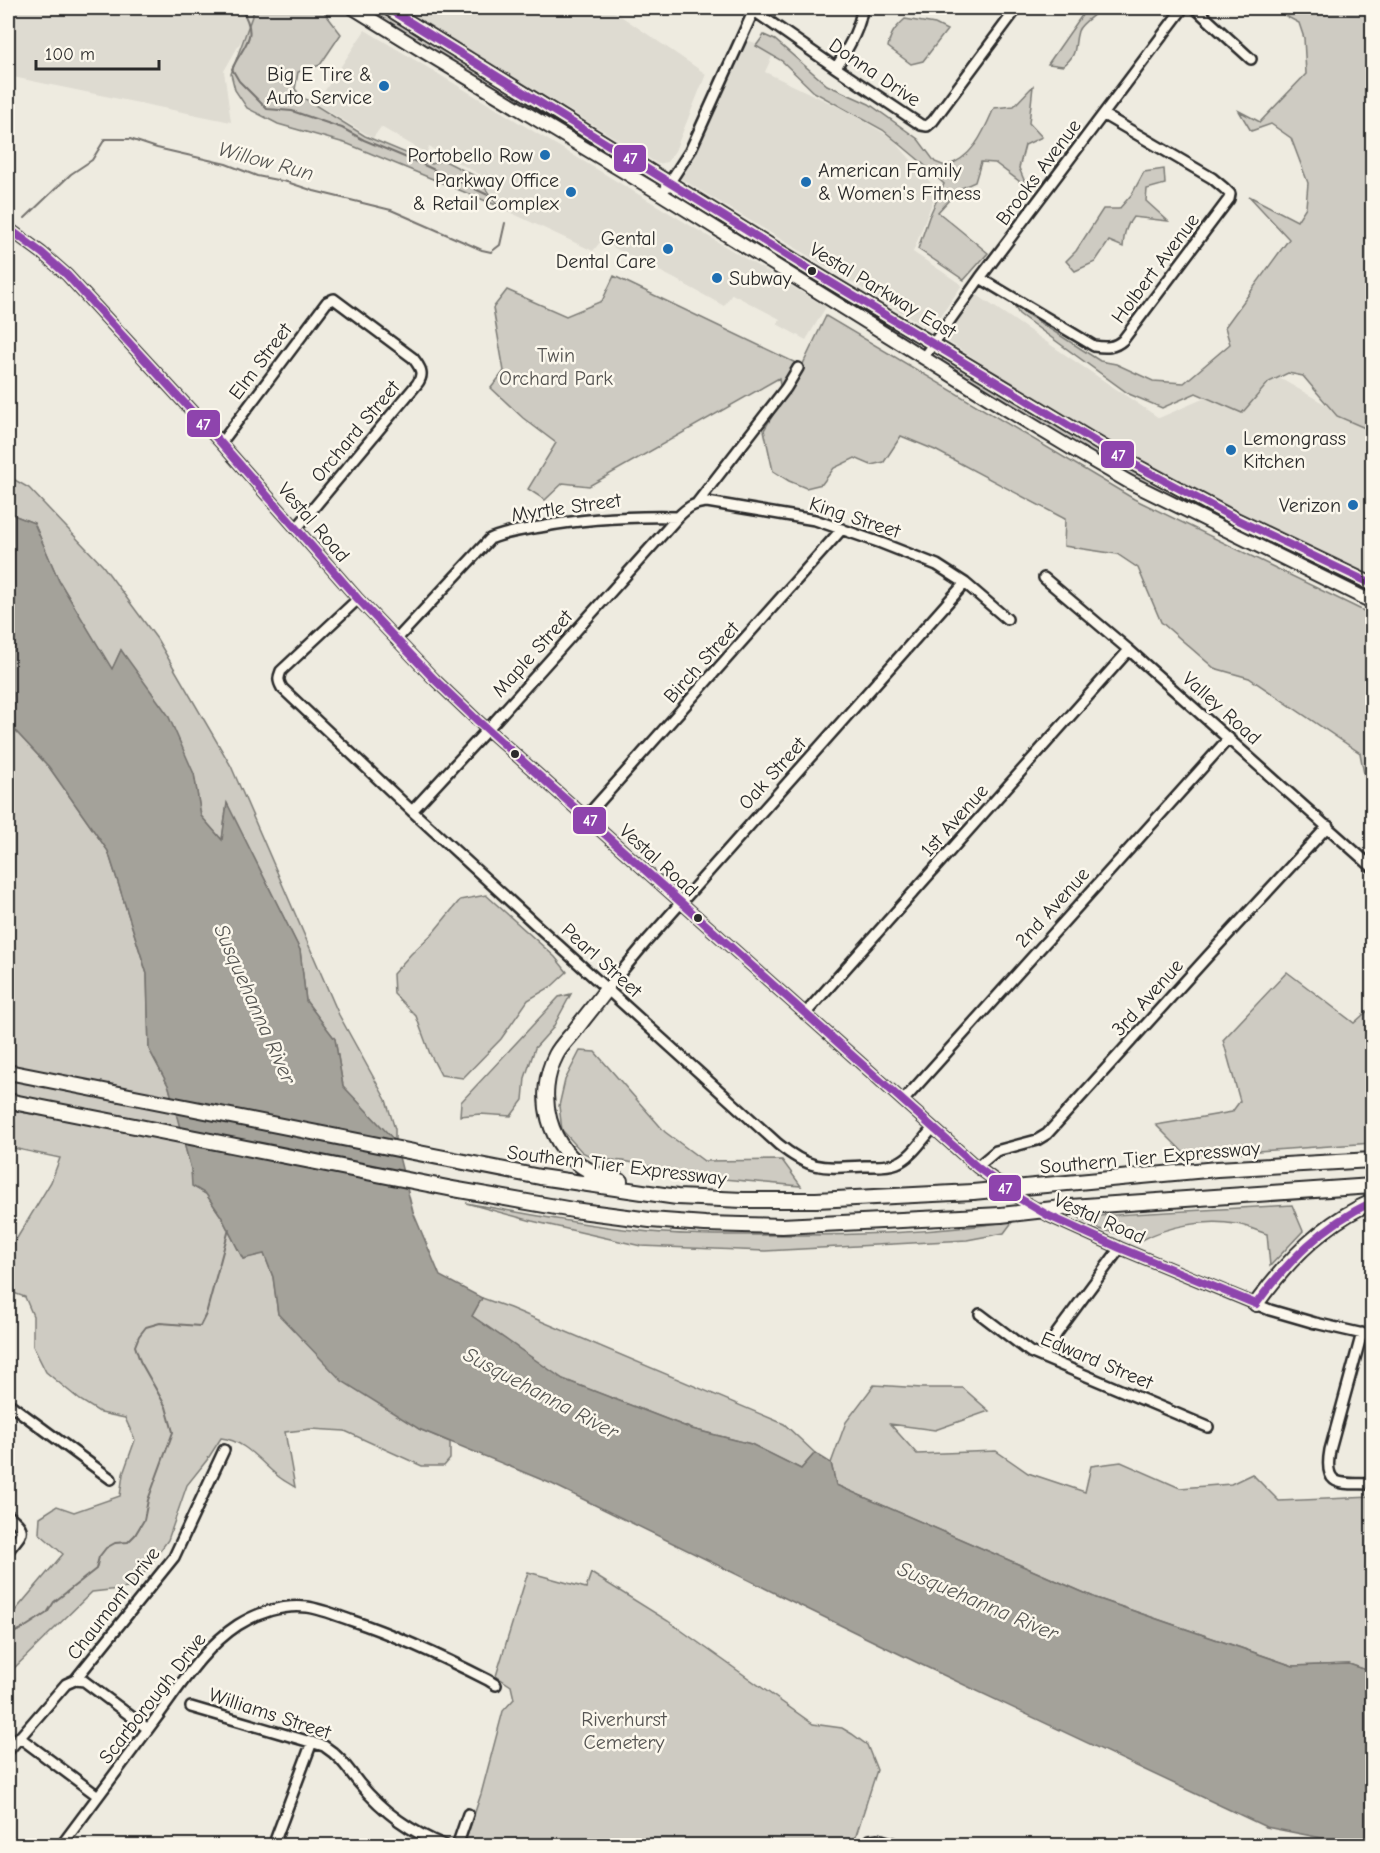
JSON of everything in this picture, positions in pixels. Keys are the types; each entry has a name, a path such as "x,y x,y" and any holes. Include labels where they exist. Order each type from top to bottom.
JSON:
{"highway":[{"path":"607,990 556,1053 548,1074 545,1092 550,1124 565,1150 588,1170 604,1177 677,1197"},
{"name":"Southern Tier Expressway","path":"8,1072 540,1177 677,1197 816,1200 973,1192 1217,1170 1372,1160"},
{"path":"8,1101 453,1189 618,1216 705,1224 782,1226 1001,1215 1071,1207 1372,1186"},
{"path":"1256,1304 1276,1277 1318,1235 1342,1218 1372,1202"}],"main road":[{"name":"Vestal Parkway East","path":"353,8 661,194 1010,412 1129,482 1372,602"},
{"name":"Vestal Parkway East","path":"387,8 1126,460 1238,520 1372,584"}],"street":[{"path":"836,68 853,39 862,8"},
{"name":"Donna Drive","path":"752,9 921,125 927,126 1017,8"},
{"name":"Brooks Avenue","path":"923,358 980,278 1183,8"},
{"path":"1195,8 1251,58"},
{"path":"661,194 699,134 752,9"},
{"name":"Holbert Avenue","path":"980,278 1094,346 1103,348 1117,346 1123,340 1230,194 1212,178 1104,115"},
{"name":"Vestal Road","path":"8,228 67,275 221,443 358,599 487,730 977,1167 1025,1202 1049,1216 1120,1248 1294,1318 1372,1336"},
{"name":"Orchard Street","path":"296,529 422,378 422,371 412,358 334,299 327,302"},
{"name":"Elm Street","path":"221,443 327,302"},
{"path":"678,517 696,502 786,388 798,368"},
{"name":"King Street","path":"696,502 815,520 842,529 937,565 965,583 1007,619"},
{"name":"Myrtle Street","path":"396,640 490,539 504,533 575,521 633,516 678,517"},
{"name":"Maple Street","path":"412,811 678,517"},
{"name":"Birch Street","path":"585,818 842,529"},
{"name":"Valley Road","path":"1044,578 1129,650 1372,867"},
{"name":"Oak Street","path":"607,990 680,903 965,583"},
{"name":"Pearl Street","path":"358,599 281,672 278,678 282,688 412,811 778,1144 801,1161 820,1167 835,1168 897,1163 907,1157 933,1128"},
{"name":"1st Avenue","path":"805,1014 1129,650"},
{"name":"2nd Avenue","path":"903,1101 1228,738"},
{"name":"3rd Avenue","path":"977,1167 996,1151 1038,1140 1047,1134 1328,826"},
{"path":"1043,1357 1057,1333 1120,1248"},
{"name":"Edward Street","path":"980,1314 1030,1352 1208,1427"},
{"path":"1362,1333 1327,1467 1333,1479 1350,1484 1372,1484"},
{"path":"8,1403 111,1479"},
{"name":"Chaumont Drive","path":"8,1751 66,1684 75,1680 174,1557 224,1449"},
{"path":"8,1515 20,1525 22,1530 8,1551"},
{"name":"Scarborough Drive","path":"61,1845 204,1656 224,1636 257,1615 276,1609 307,1607 402,1638 495,1685"},
{"name":"Chaumont Drive","path":"75,1680 84,1681 148,1729"},
{"name":"Williams Street","path":"191,1707 324,1746 337,1754 360,1785 408,1828 421,1836 446,1845"},
{"path":"19,1737 98,1796"},
{"path":"273,1845 312,1742"},
{"path":"457,1845 468,1814"},
{"path":"868,1842 878,1839 902,1845"}],"shaded area":[{"path":"8,8 260,8 224,71 231,122 8,76"},
{"path":"400,8 609,8 706,74 675,151 667,162 658,164"},
{"path":"365,30 826,307 806,340 777,324 780,319 732,294 724,306 601,241 593,251 505,210 503,198 475,183 481,175 429,147 426,153 381,127 373,138 316,104"},
{"path":"744,39 775,50 765,72 849,112 892,138 937,190 913,252 962,285 931,330 678,177 697,151"},
{"path":"974,293 1159,418 1267,371 1372,431 1372,576 1244,517 1100,438 944,339"}],"green space":[{"path":"255,8 321,8 341,34 320,65 298,72 295,89 302,97 365,136 432,164 443,160 485,181 485,188 498,206 348,144 278,124 247,108 235,90 231,74"},
{"path":"361,8 375,8 483,73 650,179 571,131 522,106"},
{"path":"1087,8 1096,8 1095,14 1079,29 1075,50 1071,57 1063,66 1048,64"},
{"path":"1271,8 1372,8 1372,431 1337,416 1303,376 1288,373 1269,382 1242,413 1196,393 1162,408 1129,394 1019,314 1014,306 1100,361 1116,364 1153,381 1184,383 1230,344 1225,327 1289,239 1249,196 1297,221 1306,207 1308,183 1291,138 1271,124 1251,131 1239,111 1260,122 1306,74 1304,38 1299,23"},
{"path":"905,19 935,24 947,30 923,61 911,64 888,47 894,31"},
{"path":"764,35 775,40 827,85 869,104 918,139 935,162 945,166 970,151 981,135 994,108 1014,106 1033,86 1029,123 1042,137 1025,145 1019,168 1027,187 995,163 981,162 975,182 959,189 938,212 988,253 964,280 918,249 944,184 883,130 814,92 782,61 756,46"},
{"path":"1164,169 1165,184 1147,189 1146,201 1168,221 1133,217 1125,231 1123,247 1109,241 1095,262 1075,271 1066,261 1076,251 1103,209 1119,209 1132,194 1144,172"},
{"name":"Twin Orchard Park","path":"614,276 802,366 826,316 1134,499 1372,615 1372,790 1366,784 1360,753 1249,678 1214,668 1161,622 1138,568 1117,554 1064,546 1065,519 935,450 901,436 884,462 871,465 855,458 834,468 822,484 806,488 773,471 764,430 782,399 779,378 589,486 563,483 545,500 528,489 556,443 523,418 491,388 504,371 493,308 507,290 566,316 602,301"},
{"path":"943,357 1113,460 1189,502 1372,589 1372,597 1170,498 947,367 942,361"},
{"path":"8,476 29,488 103,566 157,639 231,766 339,1015 386,1100 395,1129 395,1141 343,1086 335,1039 306,1001 300,950 227,804 222,840 201,816 194,774 121,650 112,670 59,581 34,523 8,513"},
{"path":"8,723 49,767 108,851 147,974 149,1049 169,1087 173,1101 8,1065"},
{"path":"486,895 555,957 567,972 552,986 528,1000 501,1039 463,1078 441,1075 430,1054 416,1016 394,994 393,974 432,934 460,900"},
{"path":"1287,972 1354,1023 1372,1007 1372,1143 1187,1156 1156,1125 1232,1112 1240,1101 1223,1040"},
{"path":"571,994 552,1029 535,1048 525,1078 523,1100 511,1116 480,1114 460,1116 461,1102 559,997"},
{"path":"580,1051 595,1052 665,1132 704,1161 782,1160 801,1186 700,1177 624,1161 596,1159 582,1152 562,1130 559,1106 565,1080"},
{"path":"8,1080 176,1112 182,1133 8,1095"},
{"path":"8,1110 183,1139 193,1186 206,1194 221,1216 243,1259 264,1253 273,1277 278,1314 419,1429 450,1442 450,1459 444,1466 422,1466 345,1431 311,1429 285,1432 295,1487 279,1477 238,1443 221,1438 187,1485 168,1540 145,1572 128,1588 92,1592 8,1674 8,1614 14,1612 63,1554 39,1533 40,1517 57,1506 74,1512 120,1496 123,1474 135,1440 125,1418 101,1413 80,1400 46,1372 33,1346 33,1316 25,1297 8,1291 8,1253 51,1182 60,1158 8,1147"},
{"path":"466,1203 604,1226 700,1235 898,1232 1013,1221 1004,1233 967,1240 765,1251 641,1246"},
{"path":"1292,1205 1303,1231 1270,1266 1267,1234 1243,1226 1212,1222 1200,1223 1175,1227 1142,1240 1099,1229 1078,1217"},
{"path":"482,1298 784,1424 815,1453 801,1469 751,1444 692,1429 562,1379 472,1316"},
{"path":"874,1385 963,1388 989,1411 935,1430 890,1424 917,1454 996,1451 1028,1473 1085,1492 1091,1466 1121,1462 1180,1488 1231,1484 1252,1474 1279,1501 1372,1497 1372,1672 1349,1664 1293,1666 1096,1598 836,1485 831,1463 846,1422"},
{"name":"Riverhurst Cemetery","path":"528,1572 586,1588 591,1573 668,1621 813,1724 842,1728 867,1745 877,1770 853,1845 464,1845 481,1794 503,1711 514,1699 511,1686 496,1676"}],"water":[{"name":"Susquehanna River","path":"8,513 34,523 59,581 112,669 121,650 168,715 194,774 201,816 222,840 227,803 300,950 306,1001 335,1039 343,1086 395,1141 413,1212 440,1276 482,1298 472,1316 563,1379 692,1429 751,1444 801,1469 815,1453 831,1463 836,1485 1096,1598 1293,1666 1349,1664 1372,1672 1372,1845 1357,1845 1266,1827 922,1665 552,1484 419,1429 342,1381 278,1314 273,1277 264,1254 243,1259 221,1216 206,1194 192,1186 191,1169 169,1087 149,1049 147,974 108,851 49,767 8,723"}],"waterway":[{"name":"Willow Run","path":"241,8 249,26 248,40 232,69 239,81 267,109 292,111 342,128 364,140 508,202 513,205 510,210"},
{"name":"Willow Run","path":"25,218 71,174 92,160 105,139 130,139 157,148 226,164 257,176 391,210 482,250 491,252 500,245 505,223"},
{"path":"8,1635 47,1613 54,1602 96,1569 99,1557 106,1548 115,1543 128,1542 144,1520 148,1500 173,1432 166,1407 140,1361 135,1346 146,1327 160,1323 200,1326 206,1314 229,1229"}],"transit line":[{"name":"47","path":"387,8 817,274 1126,460 1238,520 1372,584"},
{"name":"47","path":"8,228 67,275 221,443 358,599 434,679 478,721 977,1167 1017,1197 1049,1216 1256,1304"},
{"name":"47","path":"1256,1304 1294,1259 1322,1233 1354,1211 1372,1202"}],"place":[{"name":"Big E Tire & Auto Service","path":"384,86"},
{"name":"Portobello Row","path":"545,155"},
{"name":"American Family & Women's Fitness","path":"806,182"},
{"name":"Parkway Office & Retail Complex","path":"571,192"},
{"name":"Gental Dental Care","path":"668,249"},
{"name":"Subway","path":"717,278"},
{"name":"Lemongrass Kitchen","path":"1231,450"},
{"name":"Verizon","path":"1353,505"}]}
